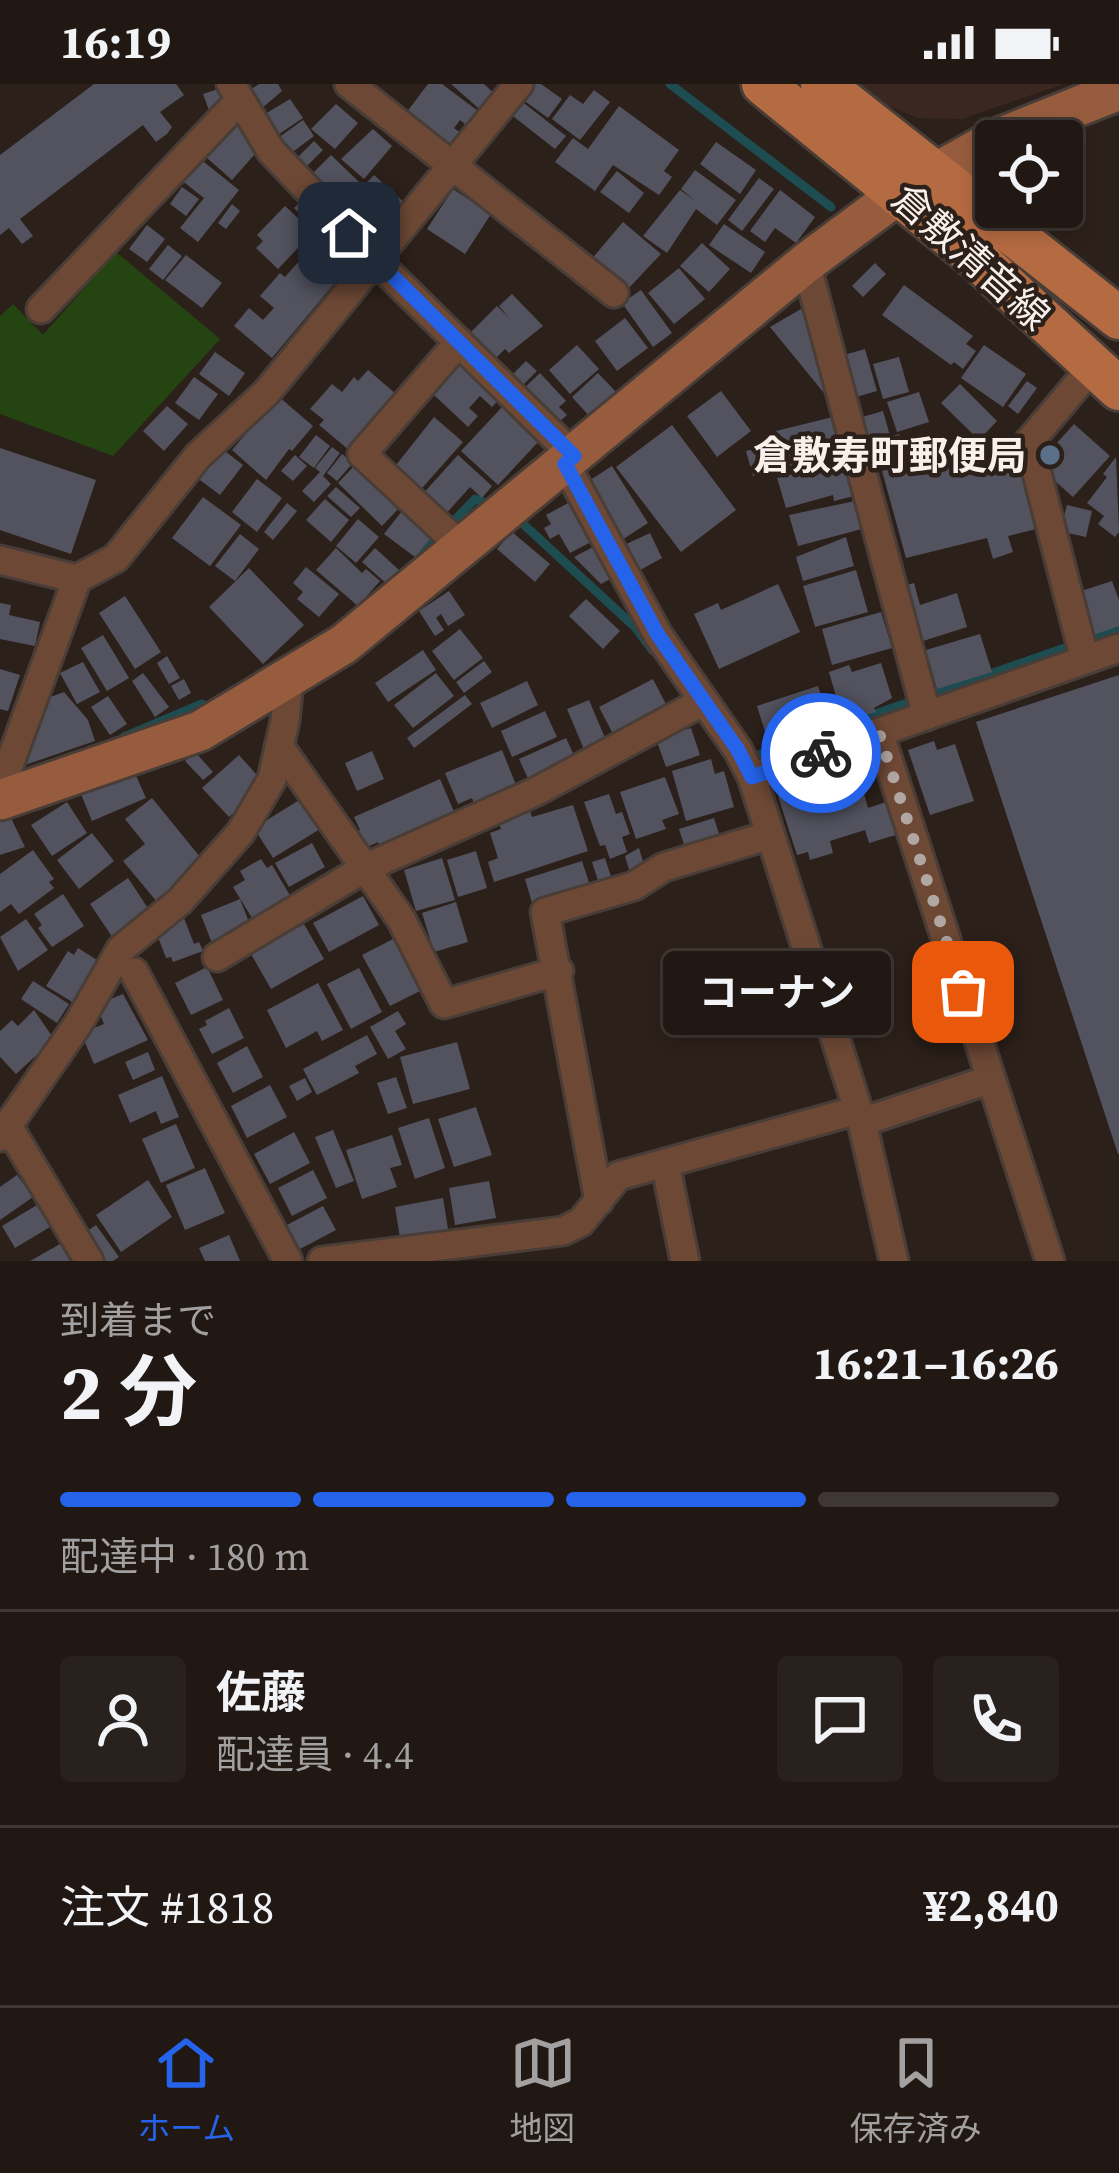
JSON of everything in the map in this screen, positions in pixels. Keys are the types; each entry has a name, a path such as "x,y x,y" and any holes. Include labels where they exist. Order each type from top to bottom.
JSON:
{"main road":[{"name":"倉敷清音線","path":"763,84 1119,318"},
{"name":"倉敷清音線","path":"822,84 1106,378"}],"street":[{"path":"350,84 614,293"},
{"path":"0,560 76,579 116,558 198,456 267,392 519,84"},
{"path":"4,788 200,731 289,681 344,644 452,537 570,460 806,263 917,182 994,140 1119,91"},
{"path":"41,308 235,92 271,151 570,460 696,706 738,750 752,777 860,1116 894,1261"},
{"path":"806,263 923,704"},
{"path":"452,537 362,454 459,342"},
{"path":"1082,648 1029,442 1106,378"},
{"path":"4,788 76,579"},
{"path":"752,777 879,733 923,704 1082,648 1119,648"},
{"path":"89,1261 2,1133 78,1024 121,949 180,901 241,832 272,779 289,681"},
{"path":"217,957 364,868 537,791 696,706"},
{"path":"879,733 1050,1261"},
{"path":"279,746 400,919 444,1004 560,971"},
{"path":"599,1201 560,971 545,912 634,886 664,867 770,835"},
{"path":"134,972 288,1261"},
{"path":"322,1261 401,1256 563,1232 581,1222 618,1176 991,1079"},
{"path":"665,1163 685,1261"},
{"path":"563,1232 567,1261"}],"shaded area":[{"path":"859,84 1063,84 962,119 918,118 884,104"}],"green space":[{"path":"116,252 220,339 113,456 0,414 0,316 13,304 43,335"}],"building":[{"path":"94,84 176,84 184,95 160,112 172,127 167,134 156,142 143,125 20,219 33,236 22,244 9,228 0,235 0,155"},
{"path":"259,84 278,84 282,91 254,115 242,96"},
{"path":"428,84 442,84 482,114 471,129 460,120 454,128 466,137 450,158 400,121"},
{"path":"451,84 484,84 499,98 485,114"},
{"path":"533,84 541,84 562,99 548,118 522,99"},
{"path":"218,89 225,107 210,113 203,94"},
{"path":"594,90 610,102 580,140 552,119 570,95 583,104"},
{"path":"290,99 303,118 273,138 260,117"},
{"path":"520,100 566,136 555,149 509,113"},
{"path":"336,104 358,123 335,149 311,129"},
{"path":"619,106 679,150 664,171 672,177 659,195 613,165 595,191 555,162 573,138 588,149"},
{"path":"303,120 314,136 290,154 278,138"},
{"path":"233,121 262,146 232,180 198,150"},
{"path":"373,129 392,146 364,179 341,159"},
{"path":"314,141 323,150 307,166 298,157"},
{"path":"716,142 756,170 740,194 700,164"},
{"path":"194,154 239,190 198,242 180,228 204,198 176,176"},
{"path":"331,155 359,182 338,204 309,177"},
{"path":"695,170 736,200 717,225 696,209 667,253 643,236 680,190 694,200 681,189"},
{"path":"617,171 644,193 629,213 600,192"},
{"path":"374,175 408,206 386,231 351,199"},
{"path":"759,178 774,189 742,231 728,220"},
{"path":"182,187 199,199 186,216 170,204"},
{"path":"453,189 491,214 465,254 427,229"},
{"path":"780,190 815,217 796,243 775,228 765,242 750,231"},
{"path":"303,199 323,219 314,228 294,208"},
{"path":"232,204 240,211 226,229 218,223"},
{"path":"285,206 313,232 278,269 256,248 263,241 257,235"},
{"path":"623,222 661,254 626,291 590,261"},
{"path":"724,224 765,252 751,273 709,245"},
{"path":"147,225 165,239 147,262 129,249"},
{"path":"702,243 730,269 709,292 680,266"},
{"path":"168,245 182,256 163,280 149,269"},
{"path":"307,252 338,279 272,358 234,326 249,308 263,320 274,308 260,296"},
{"path":"186,255 222,283 202,308 165,280"},
{"path":"875,263 886,274 863,297 852,286"},
{"path":"679,268 705,299 674,324 648,293"},
{"path":"904,285 973,336 966,344 976,351 963,369 882,315"},
{"path":"641,290 672,333 653,347 622,303"},
{"path":"512,294 543,326 492,362 466,337 497,306 509,318 499,306"},
{"path":"801,309 832,389 824,393 770,327"},
{"path":"625,318 648,348 617,371 595,341"},
{"path":"577,345 599,369 570,394 549,370"},
{"path":"984,345 1026,374 1003,407 961,378"},
{"path":"865,349 877,391 849,399 837,357"},
{"path":"215,352 245,373 229,396 199,374"},
{"path":"899,357 909,392 883,399 873,364"},
{"path":"464,360 502,396 492,407 480,396 469,408 478,416 468,427 433,394"},
{"path":"526,361 537,371 517,391 506,381"},
{"path":"368,370 396,394 349,450 319,425 324,420 310,409 332,384 342,392 354,377 358,381"},
{"path":"540,373 566,401 559,407 567,415 552,428 519,393"},
{"path":"598,373 618,394 591,418 572,397"},
{"path":"194,377 218,394 199,420 175,403"},
{"path":"1027,381 1037,388 1018,414 1008,406"},
{"path":"960,384 997,421 979,440 941,403"},
{"path":"721,391 751,431 717,457 687,416"},
{"path":"919,392 929,422 897,432 887,402"},
{"path":"278,396 313,426 266,480 232,450"},
{"path":"167,406 188,424 164,451 143,431"},
{"path":"503,406 540,440 498,485 461,451"},
{"path":"883,411 890,436 899,434 903,446 866,457 855,419"},
{"path":"837,416 846,452 753,476 746,451 775,443 772,432"},
{"path":"434,417 463,442 415,496 389,474"},
{"path":"1074,424 1110,456 1073,497 1037,465"},
{"path":"672,425 736,510 681,552 616,467"},
{"path":"316,435 330,446 314,468 299,457"},
{"path":"1016,438 1040,528 1008,536 1013,552 993,559 987,538 906,558 882,471"},
{"path":"217,445 243,465 220,495 196,477"},
{"path":"332,447 340,453 323,476 331,484 314,502 302,491 320,472 315,468"},
{"path":"0,448 96,480 71,554 0,530"},
{"path":"342,454 353,463 337,481 327,473"},
{"path":"295,455 307,466 293,481 281,471"},
{"path":"458,455 492,486 482,498 470,487 443,517 420,497"},
{"path":"1116,457 1119,532 1115,537 1098,524 1104,516 1087,503"},
{"path":"356,464 400,507 382,526 338,483"},
{"path":"830,464 831,469 841,466 843,474 851,472 858,495 834,501 833,495 786,508 777,478"},
{"path":"612,466 648,523 617,543 581,486"},
{"path":"257,479 282,498 257,532 232,512"},
{"path":"336,487 360,508 351,517 327,496"},
{"path":"203,497 241,525 210,566 172,538"},
{"path":"325,499 349,520 331,542 306,520"},
{"path":"572,501 593,541 570,553 559,534 550,539 544,528 551,524 546,515"},
{"path":"855,501 862,529 798,546 789,515"},
{"path":"287,503 297,511 273,540 264,532"},
{"path":"1067,505 1092,511 1086,537 1054,530 1058,514 1064,516"},
{"path":"402,511 433,536 415,557 384,534"},
{"path":"358,519 379,537 356,563 336,546"},
{"path":"512,532 550,564 535,582 497,549"},
{"path":"650,533 662,558 633,574 620,547"},
{"path":"240,534 259,549 235,581 215,566"},
{"path":"846,537 854,566 803,581 796,557"},
{"path":"597,545 614,577 601,584 574,557"},
{"path":"336,548 362,573 366,569 380,581 358,606 316,570"},
{"path":"375,548 399,570 387,584 362,562"},
{"path":"306,567 339,594 319,617 297,599 303,592 293,583"},
{"path":"249,568 304,625 263,664 209,607"},
{"path":"856,570 868,612 815,627 803,586"},
{"path":"1112,581 1119,600 1119,626 1087,637 1072,594"},
{"path":"914,583 920,605 957,593 967,627 923,641 919,630 910,633 897,588"},
{"path":"778,584 800,632 719,669 694,614 718,603 721,610"},
{"path":"449,591 465,615 448,626 441,614 436,618 444,630 435,636 419,611"},
{"path":"125,596 161,652 135,669 99,613"},
{"path":"586,599 620,631 603,649 569,616"},
{"path":"0,603 11,605 9,615 40,622 35,646 0,639"},
{"path":"881,612 892,648 832,665 822,629"},
{"path":"460,629 483,658 454,680 432,651"},
{"path":"980,634 992,672 937,689 926,650"},
{"path":"103,635 129,678 107,691 81,648"},
{"path":"423,650 436,670 388,702 375,683"},
{"path":"167,656 180,678 169,684 157,663"},
{"path":"484,661 492,672 464,693 456,682"},
{"path":"83,662 100,692 77,704 60,673"},
{"path":"881,663 892,698 874,708 876,712 843,721 829,672 849,665 852,672"},
{"path":"0,669 20,675 8,711 0,709"},
{"path":"143,673 169,707 155,717 132,681"},
{"path":"436,673 454,696 413,728 394,705"},
{"path":"1119,675 1119,1154 1118,1154 976,722"},
{"path":"184,679 191,693 179,700 171,686"},
{"path":"653,679 671,714 614,736 599,707"},
{"path":"527,681 538,705 492,728 480,703"},
{"path":"818,686 830,724 769,744 757,706"},
{"path":"64,692 88,720 95,741 25,765 45,699"},
{"path":"465,695 472,704 414,748 407,738"},
{"path":"108,696 127,724 110,735 91,707"},
{"path":"589,700 608,745 586,754 567,709"},
{"path":"545,711 557,737 512,757 501,731"},
{"path":"691,728 700,755 666,767 656,739"},
{"path":"566,738 579,766 532,787 519,759"},
{"path":"934,741 937,750 955,744 974,801 930,815 908,750"},
{"path":"502,750 516,785 505,790 508,797 494,803 491,796 474,804 472,798 458,804 445,773"},
{"path":"372,751 384,779 357,791 345,763"},
{"path":"195,752 213,772 203,780 185,761"},
{"path":"239,755 265,784 229,817 202,788"},
{"path":"711,759 715,774 724,771 734,807 686,821 672,771"},
{"path":"134,771 146,798 92,821 81,794"},
{"path":"665,777 679,814 662,820 666,829 636,839 620,792"},
{"path":"440,779 458,821 383,854 378,842 359,851 351,834 360,830 354,817"},
{"path":"861,783 868,808 889,801 899,834 869,843 865,830 830,841 833,853 810,860 808,852 797,855 778,796 805,788 808,799"},
{"path":"609,794 630,834 622,837 627,852 610,859 605,845 600,846 584,802"},
{"path":"152,798 205,863 157,902 123,861 145,844 125,819"},
{"path":"301,799 320,829 273,858 254,828"},
{"path":"67,802 87,833 52,856 31,825"},
{"path":"573,805 588,851 494,882 488,862 498,858 490,833 501,829 498,821"},
{"path":"10,816 25,847 0,855 0,820"},
{"path":"714,818 721,840 686,851 679,829"},
{"path":"92,833 114,861 79,889 57,860"},
{"path":"312,843 325,867 289,887 275,863"},
{"path":"639,848 646,872 631,876 625,856"},
{"path":"33,850 54,879 49,882 54,888 19,914 11,904 0,912 0,874"},
{"path":"476,851 487,888 458,897 447,860"},
{"path":"442,858 455,900 416,911 404,870"},
{"path":"605,858 614,886 601,890 592,862"},
{"path":"261,859 267,868 272,865 295,904 257,926 233,887 245,880 240,871"},
{"path":"582,861 593,895 535,913 525,879"},
{"path":"128,878 153,916 115,941 90,904"},
{"path":"63,894 84,926 52,947 34,914"},
{"path":"363,896 379,925 329,952 313,923"},
{"path":"240,899 252,930 213,946 201,915"},
{"path":"456,902 468,942 434,952 422,913"},
{"path":"184,918 194,944 199,942 203,951 173,962 166,958 155,929"},
{"path":"26,919 48,950 18,971 0,937"},
{"path":"304,924 324,959 271,989 251,954"},
{"path":"397,937 424,989 390,1006 362,955"},
{"path":"78,948 97,960 97,966 74,1003 46,986 68,951 74,955"},
{"path":"207,967 223,1000 191,1015 175,983"},
{"path":"359,968 382,1012 351,1029 327,984"},
{"path":"33,981 69,1004 57,1023 21,999"},
{"path":"318,983 343,1030 322,1041 317,1031 286,1048 267,1010"},
{"path":"123,994 148,1040 94,1064 81,1033 104,1024 96,1005"},
{"path":"229,1008 244,1038 212,1054 199,1029"},
{"path":"34,1010 54,1039 16,1074 0,1057 0,1031 12,1020 18,1026"},
{"path":"398,1011 406,1024 395,1031 406,1049 388,1059 370,1027"},
{"path":"367,1035 377,1054 355,1066 359,1073 317,1095 303,1069"},
{"path":"457,1042 470,1089 413,1104 400,1057"},
{"path":"247,1046 263,1077 233,1093 217,1063"},
{"path":"148,1052 155,1070 133,1080 125,1062"},
{"path":"162,1076 179,1117 161,1124 156,1111 130,1123 118,1095"},
{"path":"396,1077 407,1108 388,1114 377,1083"},
{"path":"305,1078 312,1092 297,1101 289,1086"},
{"path":"270,1085 287,1117 247,1138 231,1106"},
{"path":"476,1107 492,1155 454,1167 438,1119"},
{"path":"429,1118 445,1168 415,1179 398,1128"},
{"path":"176,1124 195,1168 161,1183 142,1139"},
{"path":"333,1130 354,1181 336,1188 315,1137"},
{"path":"294,1132 310,1163 270,1184 254,1154"},
{"path":"392,1135 402,1165 390,1168 397,1187 362,1199 346,1150"},
{"path":"205,1168 225,1213 185,1230 166,1185"},
{"path":"313,1170 327,1198 292,1216 278,1188"},
{"path":"17,1175 33,1197 0,1220 0,1187"},
{"path":"148,1180 172,1217 121,1252 96,1215"},
{"path":"489,1181 496,1218 455,1225 449,1188"},
{"path":"443,1198 449,1235 401,1244 395,1207"},
{"path":"37,1205 50,1227 15,1248 2,1226"},
{"path":"323,1206 336,1230 300,1249 287,1225"},
{"path":"96,1225 119,1257 113,1261 102,1261 83,1234"},
{"path":"229,1235 240,1261 205,1261 199,1248"},
{"path":"60,1244 70,1261 30,1261"}],"waterway":[{"path":"670,84 831,207"},
{"path":"421,556 475,499 488,504"},
{"path":"521,522 636,628 653,651"},
{"path":"758,755 1119,629"},
{"path":"124,737 202,704"}],"way so far":[{"path":"821,753 879,733 963,992"}],"place":[{"name":"倉敷寿町郵便局","path":"1050,455"},
{"name":"コーナン","path":"963,992"}],"route":[{"path":"349,233 574,456 565,464 658,635 752,777 821,753"}]}
